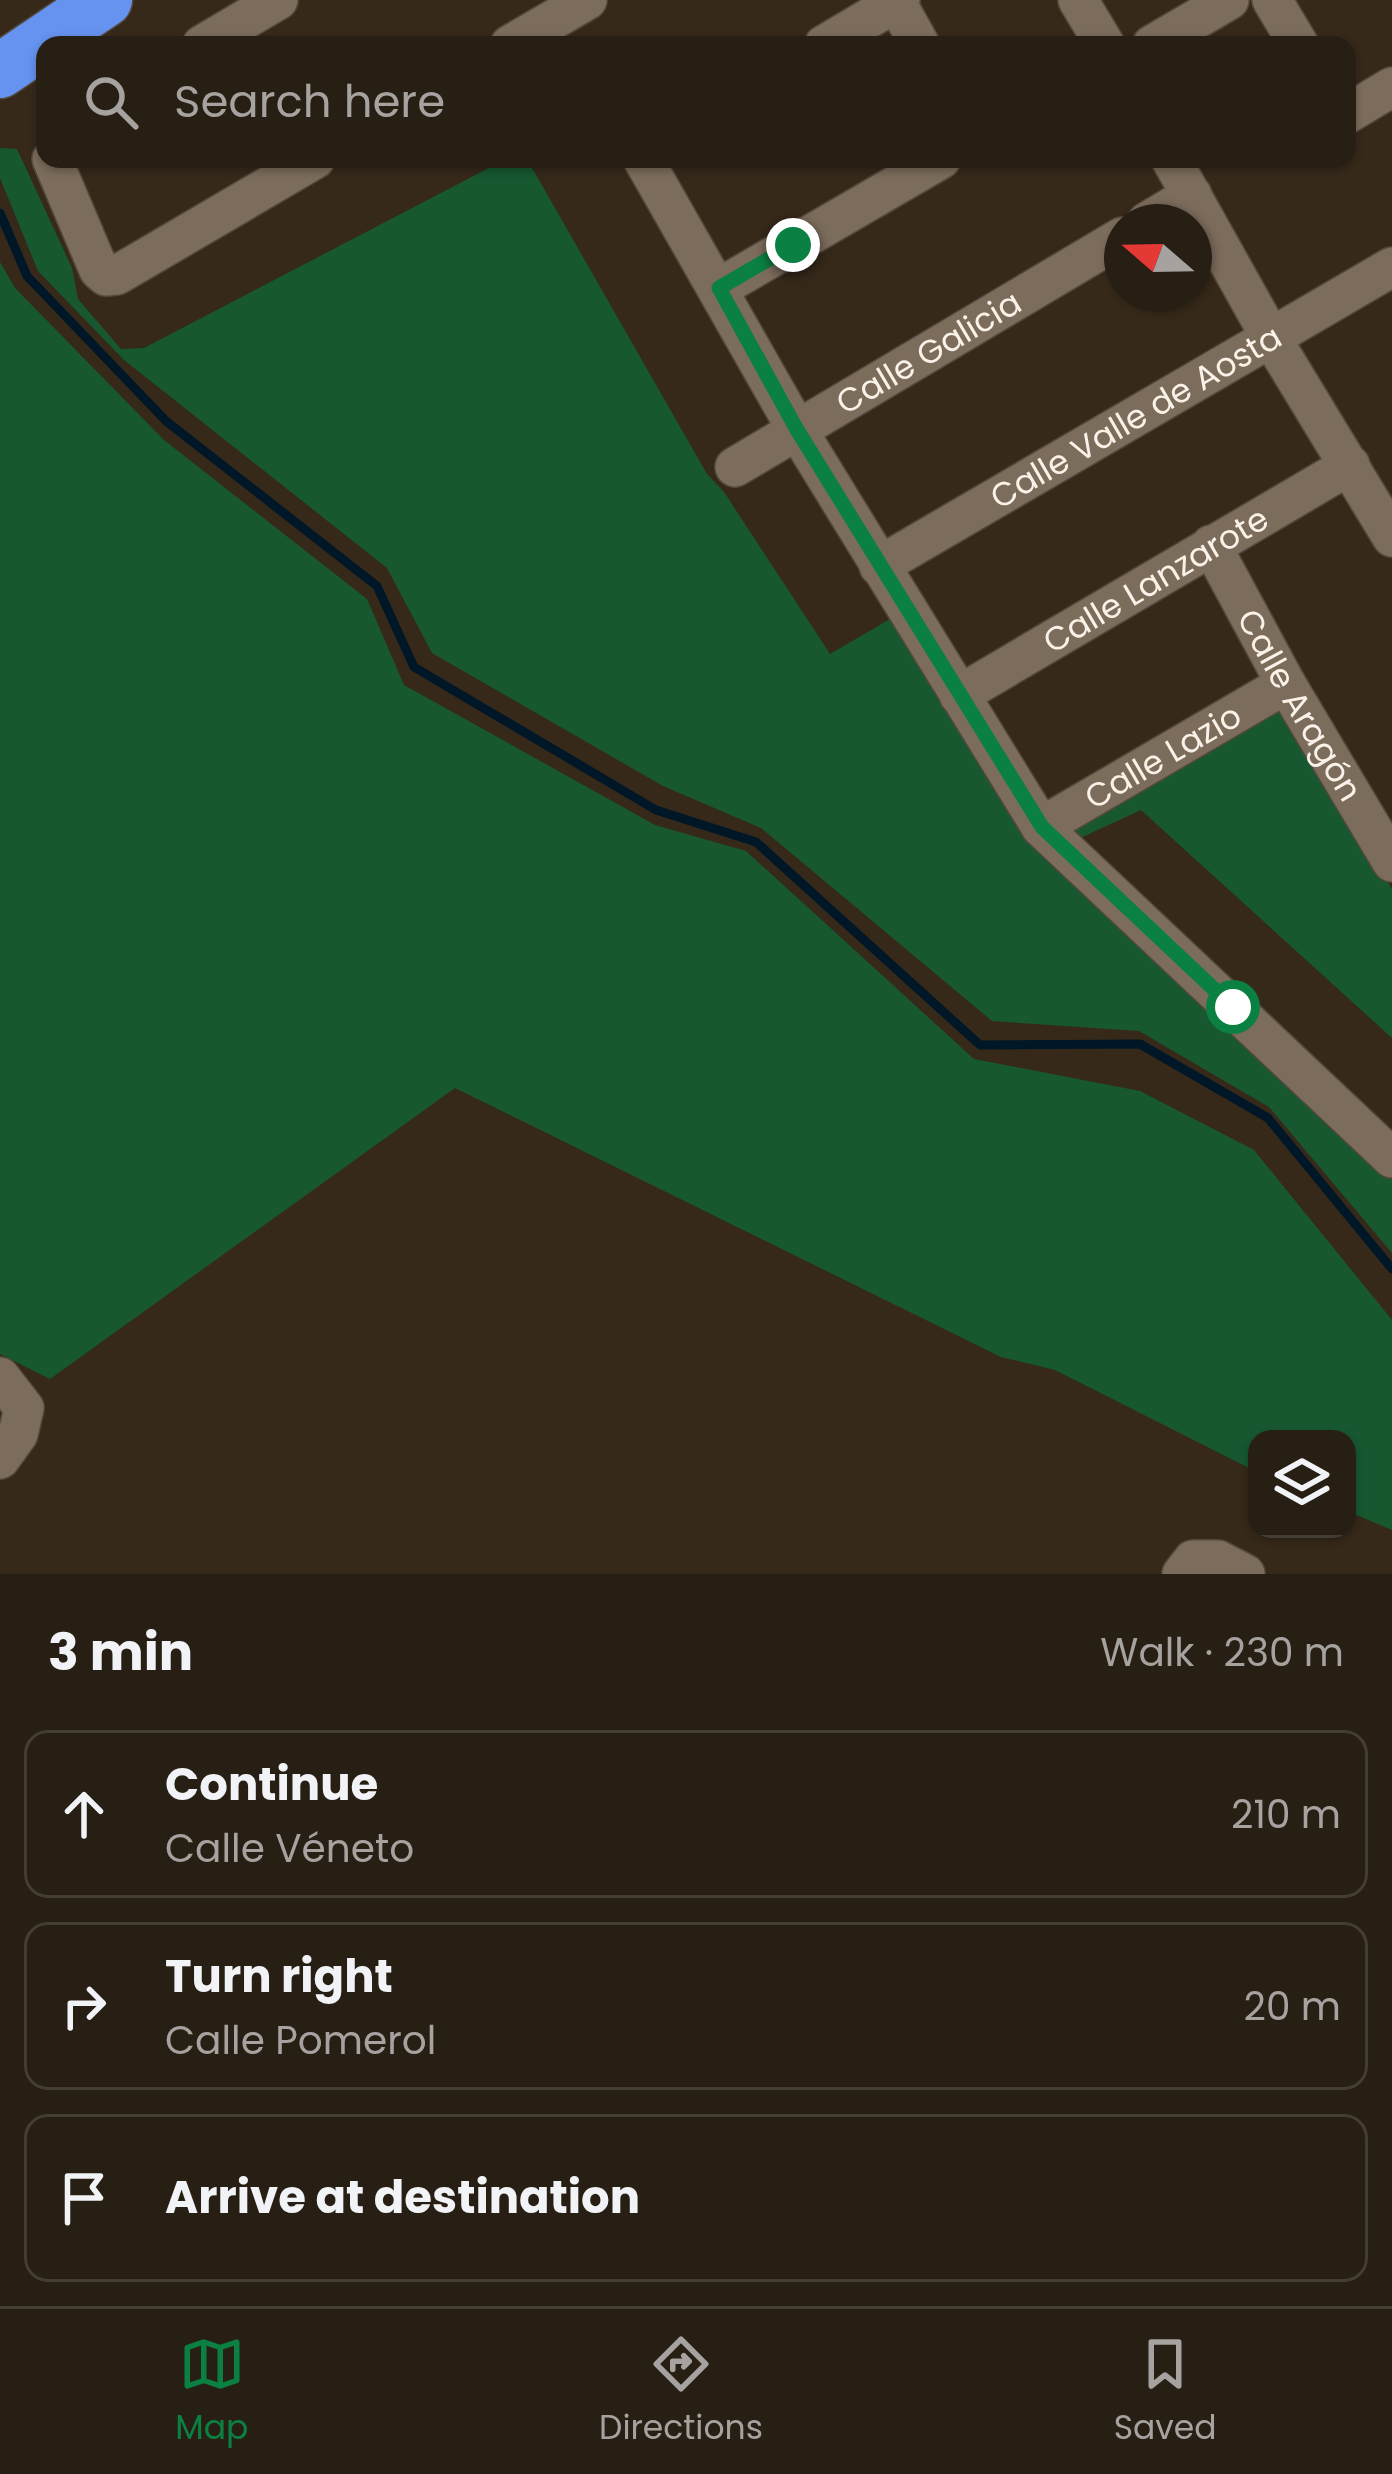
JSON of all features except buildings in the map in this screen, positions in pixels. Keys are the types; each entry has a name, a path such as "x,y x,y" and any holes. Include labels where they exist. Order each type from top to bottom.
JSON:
{"highway":[{"path":"52,36 105,0"},
{"path":"0,71 36,47"}],"street":[{"path":"217,36 278,0"},
{"path":"1078,0 1100,36"},
{"path":"1167,36 1229,0"},
{"path":"1272,0 1294,36"},
{"path":"839,36 898,1 916,36"},
{"path":"527,36 568,15"},
{"path":"1356,109 1392,87"},
{"path":"56,168 106,276 117,275 300,168"},
{"path":"648,168 796,428 1042,827 1392,1158"},
{"path":"719,288 926,168"},
{"path":"1176,168 1270,336 1392,537"},
{"path":"1177,204 1192,195"},
{"name":"Calle Galicia","path":"735,467 1104,248"},
{"name":"Calle Valle de Aosta","path":"879,566 1392,267"},
{"name":"Calle Lanzarote","path":"959,695 1350,465"},
{"name":"Calle Aragón","path":"1211,545 1286,685 1378,809 1392,862"},
{"name":"Calle Lazio","path":"1042,827 1286,685"},
{"path":"0,1377 24,1408 18,1434 0,1459"},
{"path":"1188,1567 1219,1560 1245,1574"}],"green space":[{"path":"0,148 17,149 72,268 78,299 121,349 144,348 489,168 532,168 707,474 724,492 830,654 890,619 1024,838 1392,1179 1392,1253 1269,1107 1139,1031 992,1021 761,828 663,786 432,653 387,568 124,360 38,271 0,178"},
{"path":"0,262 15,288 164,440 367,599 404,685 655,825 746,851 974,1059 1140,1091 1254,1150 1392,1320 1392,1530 1356,1515 1356,1430 1248,1430 1248,1467 1055,1370 1001,1357 455,1088 50,1379 0,1354"},
{"path":"1283,703 1392,889 1392,1038 1141,810 1078,839 1065,828"}],"waterway":[{"path":"0,213 27,276 166,421 377,586 414,667 656,810 756,842 980,1045 1140,1044 1268,1118 1392,1269"}],"route":[{"path":"793,245 719,288 796,428 1042,827 1233,1007"}]}
